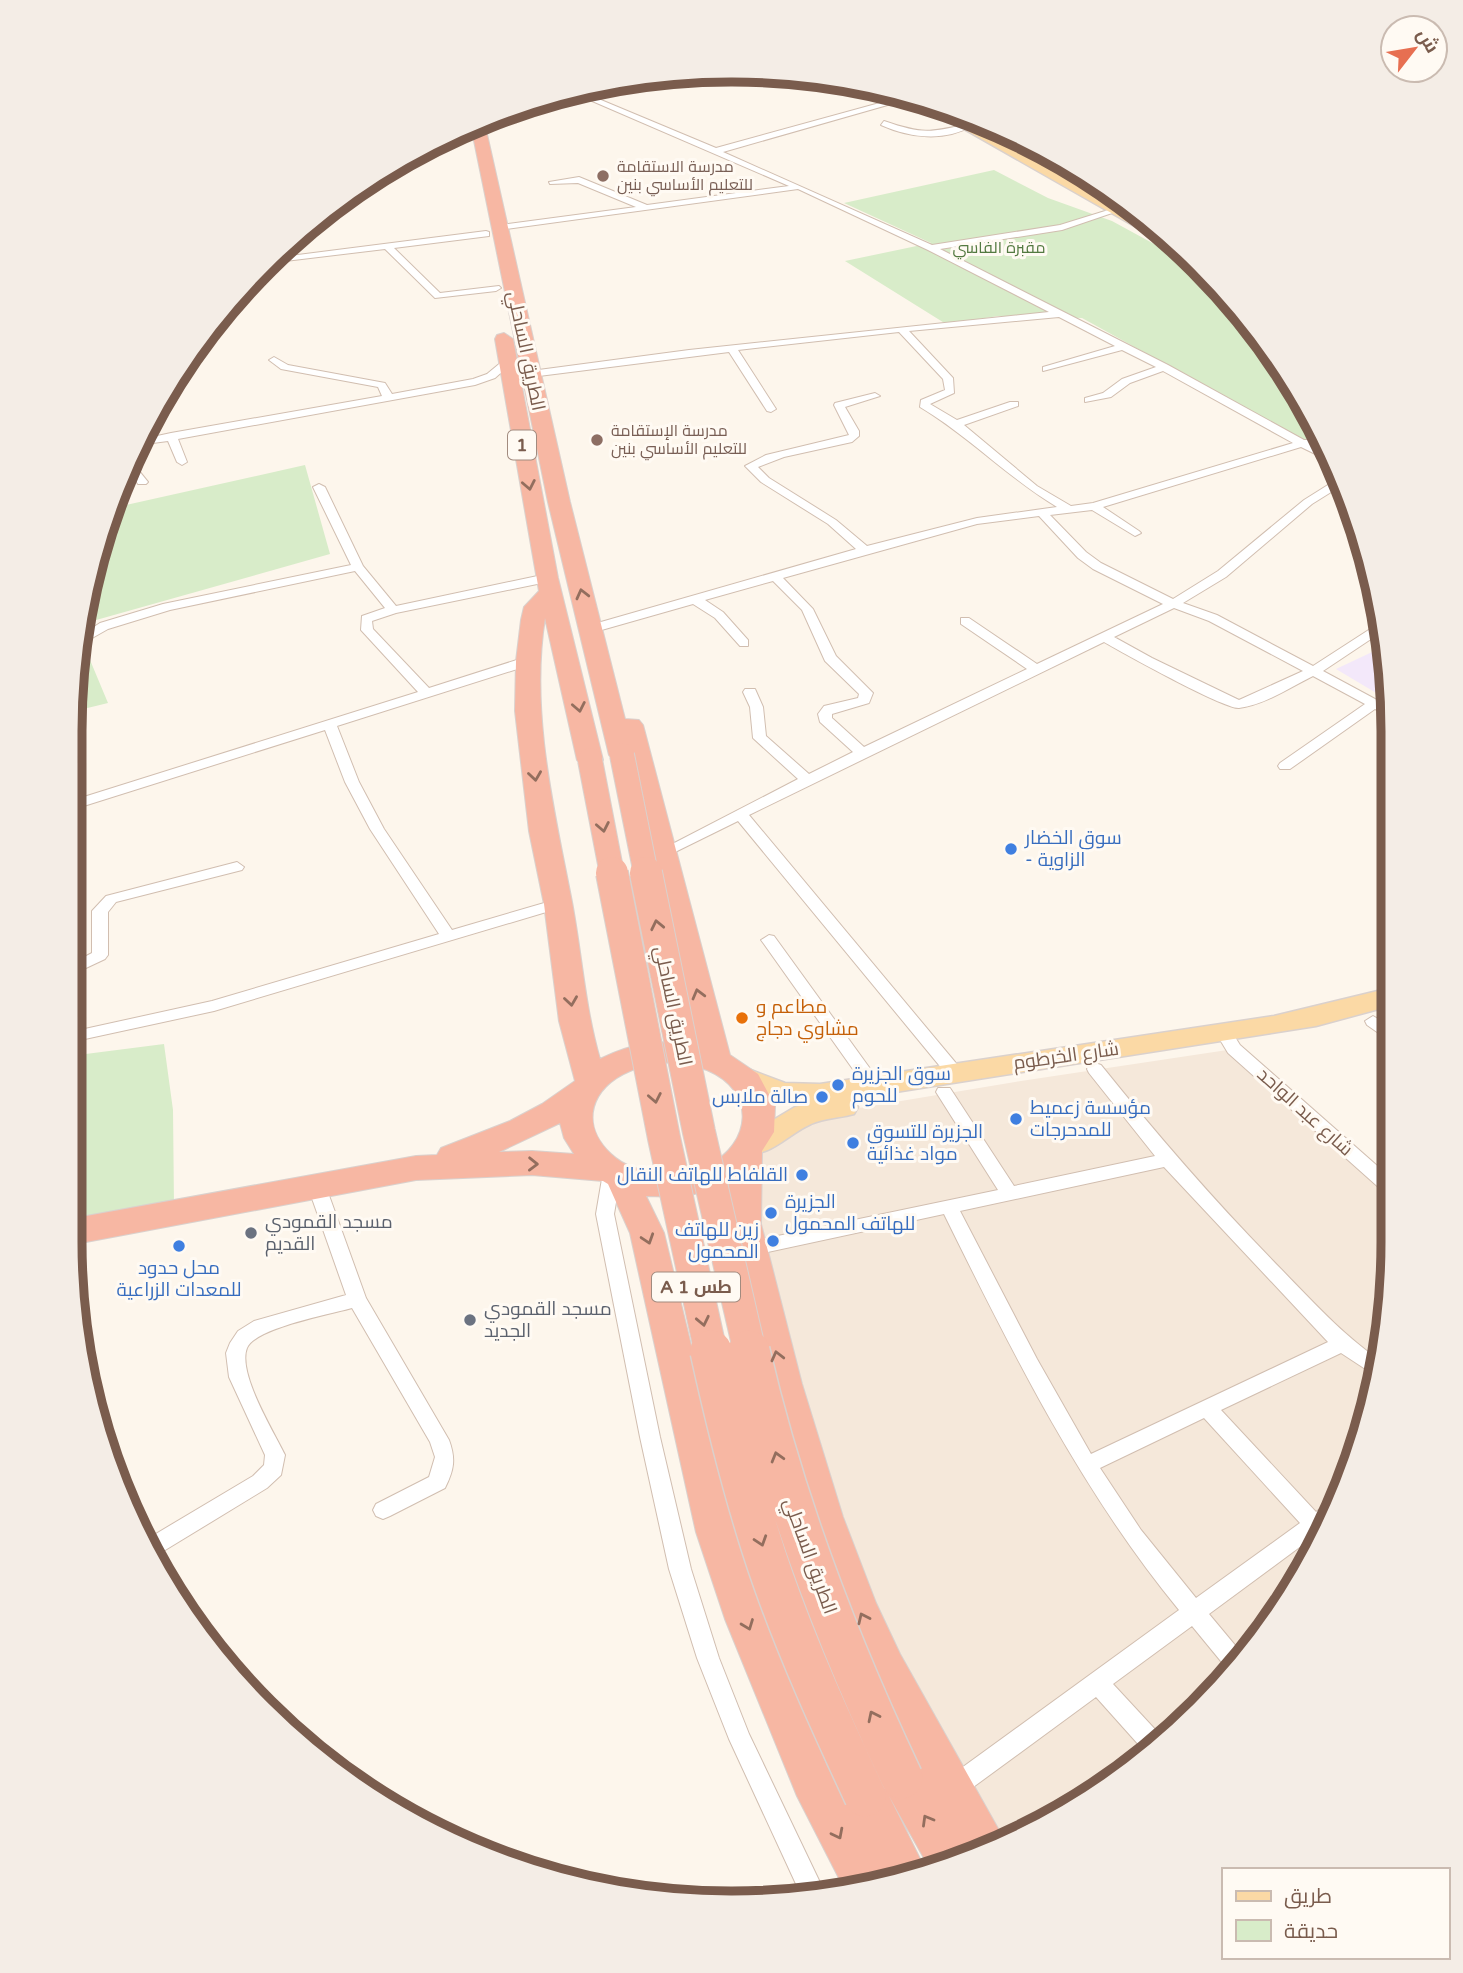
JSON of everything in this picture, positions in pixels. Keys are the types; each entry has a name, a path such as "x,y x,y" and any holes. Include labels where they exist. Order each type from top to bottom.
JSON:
{"highway":[{"name":"الطريق الساحلي","path":"479,134 484,182 494,231 603,676 606,758 663,1138 726,1421 743,1485 787,1619 808,1672 884,1787 944,1854"},
{"name":"الطريق الساحلي","path":"468,139 484,182"},
{"name":"الطريق الساحلي","path":"494,231 496,288 512,392 549,585 576,693 606,758"},
{"path":"549,585 536,607 528,661 528,711 543,831 558,904 574,1021 587,1088 577,1108 576,1125 585,1149 613,1173 647,1233 716,1532 745,1619 812,1781 862,1877"},
{"path":"603,676 626,715 633,735 716,1060"},
{"path":"82,1230 416,1168 532,1163 613,1173 643,1184 691,1184 732,1167 750,1149 760,1128 761,1110 755,1092 743,1077 716,1060 694,1054 648,1054 616,1065 542,1120 516,1133 416,1168"},
{"path":"750,1149 744,1224 749,1249 790,1405 851,1590 885,1667 957,1785 982,1840"},
{"name":"الطريق الساحلي","path":"884,1787 904,1868"}],"main road":[{"path":"1027,154 1065,175"},
{"name":"شارع الخرطوم","path":"743,1077 772,1090 791,1094 820,1094 873,1084 949,1082 1095,1069 1229,1041 1381,999"},
{"name":"شارع الخرطوم","path":"750,1149 798,1117 949,1082 1229,1041 1381,1024"}],"street":[{"path":"592,98 800,187 931,248 1164,367 1317,451"},
{"path":"716,151 891,102"},
{"path":"884,123 903,133 923,137 958,124"},
{"path":"553,182 576,179 647,208"},
{"path":"287,258 800,187"},
{"path":"931,248 1062,227 1111,205"},
{"path":"387,246 438,296 496,288"},
{"path":"531,374 732,349 1063,314"},
{"path":"903,331 948,378 951,385 950,391 925,401 924,405 956,424 1033,488 1070,510"},
{"path":"1047,369 1124,346"},
{"path":"732,349 771,409"},
{"path":"274,360 285,367 369,381 386,390 387,397"},
{"path":"151,440 475,382 491,376 508,362"},
{"path":"1088,400 1107,395 1126,381 1164,367"},
{"path":"475,382 499,384 512,392"},
{"path":"863,550 832,522 765,480 751,467 757,462 778,456 849,440 854,436 854,430 839,405 875,396"},
{"path":"956,424 1014,404"},
{"path":"171,436 182,462"},
{"path":"590,629 863,550 977,521 1094,506 1303,442 1313,441"},
{"path":"136,473 142,482"},
{"path":"319,487 358,567 393,610"},
{"path":"664,852 862,753 1173,604 1222,573 1299,509 1332,487"},
{"path":"1094,506 1135,533"},
{"path":"1042,513 1089,561 1173,604 1213,618 1380,706"},
{"path":"90,635 104,626 167,607 358,567"},
{"path":"775,576 807,609 830,659 866,693 864,700 829,709 825,714 825,719 862,753"},
{"path":"426,693 367,630 366,619 393,610 549,585"},
{"path":"696,600 719,615 744,643"},
{"path":"965,621 1037,670"},
{"path":"1105,637 1147,661 1237,704 1250,701 1314,671 1373,632"},
{"path":"82,802 528,661"},
{"path":"750,692 758,705 757,730 760,738 808,781"},
{"path":"1285,766 1375,703"},
{"path":"329,723 352,782 377,829 447,935"},
{"path":"741,815 949,1082 1009,1193"},
{"path":"82,964 100,955 100,911 111,899 237,867"},
{"path":"82,1035 205,1009 558,904"},
{"path":"769,940 873,1084"},
{"name":"شارع عبد الواحد","path":"1229,1041 1381,1179"},
{"path":"1095,1069 1168,1160 1342,1344 1369,1363"},
{"path":"749,1249 1168,1160"},
{"path":"613,1173 605,1214 680,1569 708,1658 740,1740 806,1886"},
{"path":"317,1186 357,1299 439,1440 444,1457 443,1472 438,1482 383,1510"},
{"path":"949,1206 1031,1370 1087,1465 1123,1521 1231,1657"},
{"path":"157,1544 260,1482 274,1469 275,1455 240,1378 236,1353 246,1333 261,1326 357,1299"},
{"path":"1087,1465 1342,1344"},
{"path":"1207,1408 1314,1524"},
{"path":"996,1834 957,1785 1317,1522"},
{"path":"1098,1684 1149,1739"}],"shaded area":[{"path":"1375,650 1379,695 1336,669"},
{"path":"1234,1049 1381,1178 1381,1241 1375,1326 1359,1410 1331,1490 1314,1529 1271,1602 1220,1670 1160,1730 1127,1757 1056,1804 989,1837 952,1787 888,1667 753,1254 750,1154 799,1118"}],"green space":[{"name":"مقبرة الفاسي","path":"994,170 1048,198 1112,221 1171,253 1220,303 1271,371 1313,442 1307,442 1082,318 998,316 946,324 845,261 931,243 844,203"},
{"path":"305,465 330,554 92,621 104,563 124,506"},
{"path":"87,654 108,703 83,709"},
{"path":"164,1044 173,1110 174,1206 82,1221 82,1054"}],"place":[{"name":"مدرسة الاستقامة للتعليم الأساسي بنين","path":"603,176"},
{"name":"مدرسة اﻹستقامة للتعليم اﻷساسي بنين","path":"597,440"},
{"name":"سوق الخضار - الزاوية","path":"1011,849"},
{"name":"مطاعم و مشاوي دجاج","path":"742,1018"},
{"name":"سوق الجزيرة للحوم","path":"838,1085"},
{"name":"صالة ملابس","path":"822,1097"},
{"name":"مؤسسة زعميط للمدحرجات","path":"1016,1119"},
{"name":"الجزيرة للتسوق مواد غذائية","path":"853,1143"},
{"name":"القلفاط للهاتف النقال","path":"802,1175"},
{"name":"الجزيرة للهاتف المحمول","path":"771,1213"},
{"name":"مسجد القمودي القديم","path":"251,1233"},
{"name":"زين للهاتف المحمول","path":"773,1241"},
{"name":"محل حدود للمعدات الزراعية","path":"179,1246"},
{"name":"مسجد القمودي الجديد","path":"470,1320"}]}
